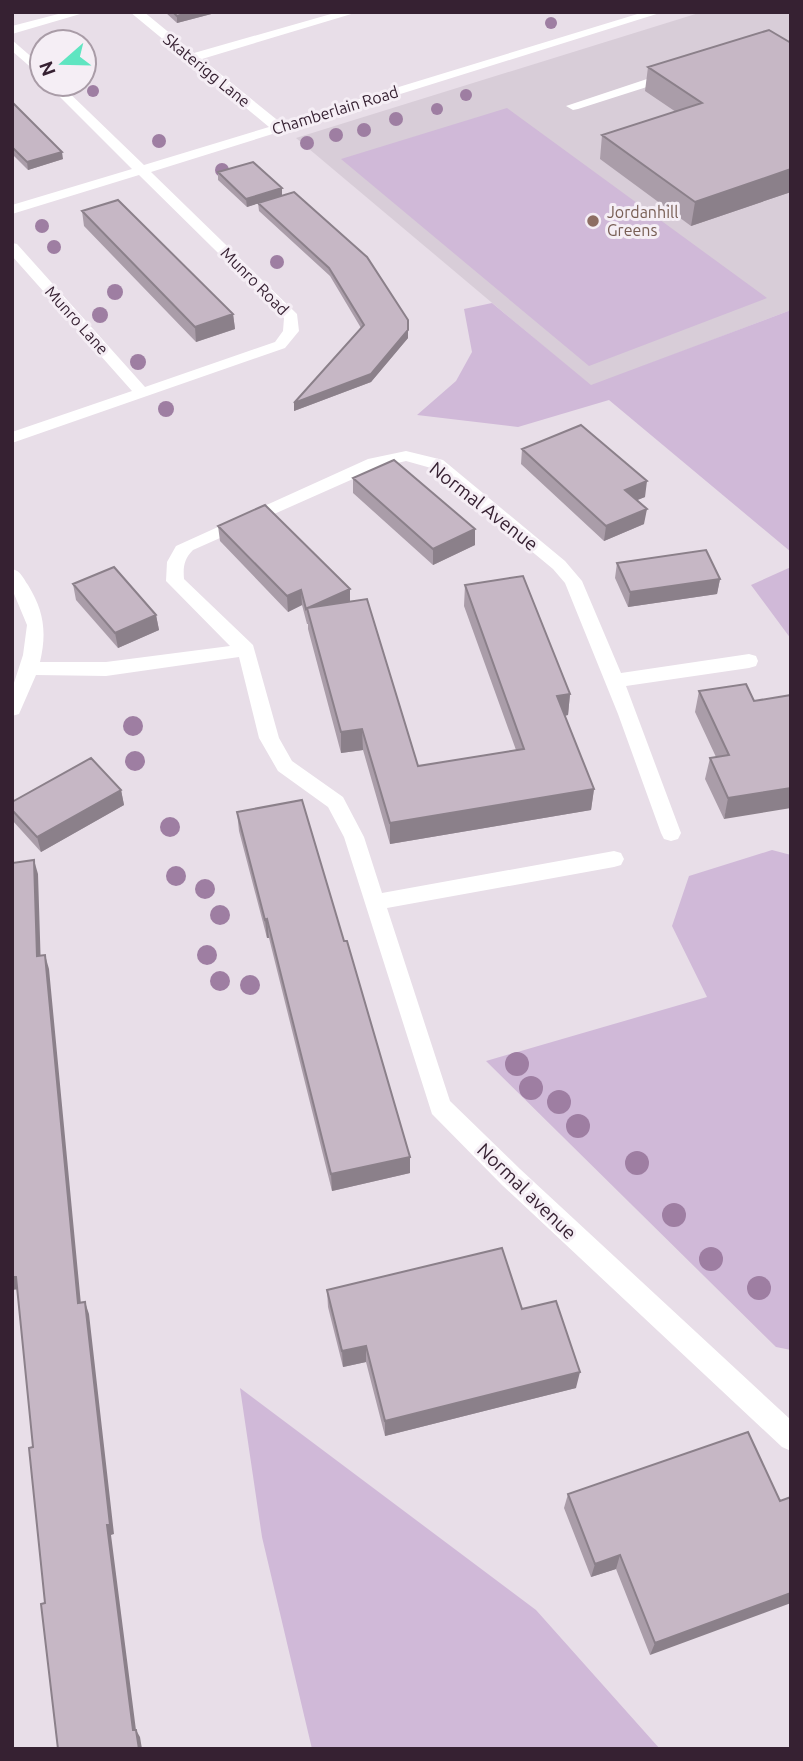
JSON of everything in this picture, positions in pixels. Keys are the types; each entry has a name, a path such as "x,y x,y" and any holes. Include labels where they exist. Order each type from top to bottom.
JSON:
{"street":[{"path":"12,30 81,12"},
{"name":"Skaterigg Lane","path":"136,12 277,127"},
{"path":"192,58 352,12"},
{"name":"Chamberlain Road","path":"12,210 657,12"},
{"path":"12,44 28,59"},
{"path":"573,106 690,69"},
{"name":"Munro Road","path":"12,438 280,345 291,331 292,317 67,98"},
{"name":"Munro Lane","path":"12,247 142,393"},
{"name":"Normal Avenue","path":"246,650 175,581 173,566 177,555 187,546 374,463 394,456 415,455 437,464 559,565 573,581 614,681 670,833"},
{"path":"12,575 25,592 36,626 29,668 19,700 12,709"},
{"path":"29,668 106,669 246,650"},
{"name":"Normal avenue","path":"246,650 269,738 285,766 336,802 354,837 440,1107 511,1177 785,1426"},
{"path":"614,681 750,661"},
{"path":"376,902 614,859"}],"shaded area":[{"name":"Jordanhill Greens","path":"702,12 791,12 791,310 591,386 296,138"},
{"path":"507,108 767,298 589,366 341,159"},
{"path":"492,303 591,385 791,310 791,552 609,400 518,427 417,415 456,381 472,352 464,309"},
{"path":"791,567 791,639 751,585"},
{"path":"772,850 791,855 791,1350 776,1347 486,1061 707,997 672,926 689,876"},
{"path":"240,1388 536,1610 660,1749 312,1749 262,1537"}],"building":[{"path":"173,12 190,12 177,16"},
{"path":"769,30 791,43 791,169 695,202 602,135 702,103 648,67"},
{"path":"12,102 62,152 27,162 12,147"},
{"path":"253,162 282,188 246,199 218,172"},
{"path":"294,192 367,257 408,320 408,330 371,374 294,403 364,325 329,268 258,203"},
{"path":"118,200 233,314 195,327 82,211"},
{"path":"581,425 647,481 625,490 647,509 606,526 522,449"},
{"path":"394,460 475,529 433,549 353,478"},
{"path":"265,505 350,589 306,609 301,590 287,596 218,526"},
{"path":"706,550 720,579 630,592 617,563"},
{"path":"114,567 156,615 115,633 73,584"},
{"path":"523,576 570,694 557,696 594,789 390,823 362,729 341,732 307,608 367,599 418,766 524,749 465,585"},
{"path":"746,684 754,701 791,695 791,788 728,798 710,758 729,755 699,691"},
{"path":"91,758 121,790 37,837 12,810 12,802"},
{"path":"302,800 344,941 347,941 410,1157 331,1174 267,919 265,920 237,812"},
{"path":"34,860 37,956 45,955 78,1303 85,1302 110,1525 107,1525 133,1730 136,1730 139,1749 58,1749 41,1604 45,1603 29,1448 33,1447 16,1277 12,1277 12,863"},
{"path":"502,1248 522,1309 556,1301 580,1372 385,1421 366,1346 342,1351 327,1290"},
{"path":"748,1432 780,1501 791,1497 791,1593 655,1643 620,1555 595,1564 568,1494"}],"place":[{"name":"Jordanhill Greens","path":"593,221"}]}
